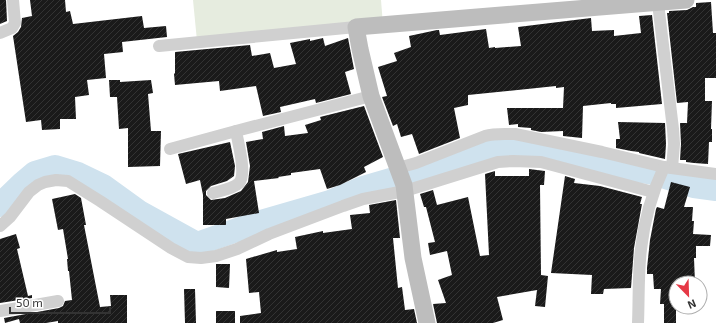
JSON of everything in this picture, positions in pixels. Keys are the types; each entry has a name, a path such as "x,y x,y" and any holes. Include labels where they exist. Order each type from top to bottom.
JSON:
{"street":[{"path":"0,33 12,28 15,23 13,0"},
{"path":"159,46 356,27 686,0"},
{"path":"638,323 641,251 644,227 654,190 666,169 674,144 674,129 650,2"},
{"path":"356,27 371,96 402,179 413,258 427,323"},
{"path":"170,149 371,96"},
{"path":"213,193 233,187 239,183 242,177 236,131"},
{"path":"402,179 416,163 492,133 515,134 595,151 666,169 716,174"},
{"path":"0,226 10,217 29,192 38,185 56,180 68,181 171,248 188,257 201,258 216,256 237,250 270,234 343,206 363,200 402,179 474,168 498,162 541,162 654,190"},
{"path":"0,311 58,301"}],"shaded area":[{"path":"193,0 381,0 383,25 197,41"}],"building":[{"path":"0,0 6,0 7,21 0,24"},
{"path":"30,0 65,0 66,12 70,11 73,24 142,16 144,28 166,26 167,37 122,42 123,52 104,54 106,78 87,80 89,95 75,97 76,119 60,119 60,129 42,130 41,120 26,122 13,36 21,27 22,18 32,16"},
{"path":"711,2 713,33 716,33 716,78 705,78 705,101 712,101 712,142 709,142 708,164 680,160 680,123 687,123 688,102 677,103 667,13 669,13 669,11 687,10 696,7 696,3"},
{"path":"652,15 662,104 616,108 616,104 611,103 583,106 582,138 563,136 563,131 541,132 531,130 531,128 518,127 518,124 509,125 507,108 563,108 564,87 556,88 556,86 468,95 468,105 454,108 460,138 419,154 412,134 401,137 397,124 393,126 382,97 387,96 378,67 397,61 394,53 411,47 409,36 437,30 439,30 440,35 486,29 489,48 521,46 518,27 591,18 592,31 614,30 614,36 641,33 639,16"},
{"path":"323,38 325,46 348,38 354,69 345,72 351,94 316,103 315,99 280,107 281,112 263,116 256,86 220,91 219,81 175,85 175,52 250,45 252,56 270,53 274,68 296,64 290,43"},
{"path":"109,80 120,80 120,82 151,80 153,93 148,94 151,131 161,131 160,166 128,167 128,128 119,129 117,97 110,97"},
{"path":"364,106 383,157 364,167 366,172 340,185 327,189 320,169 291,173 291,175 278,177 279,178 254,181 259,213 226,219 226,225 203,225 203,195 200,180 186,184 178,154 230,142 235,166 234,176 227,181 211,186 206,191 206,195 211,200 225,198 241,191 248,182 250,166 246,142 263,139 262,132 284,126 285,136 308,133 305,125 321,120 320,117"},
{"path":"618,122 665,123 665,159 616,148 616,139 620,139"},
{"path":"529,169 545,171 544,185 540,185 541,275 548,276 545,307 535,306 537,290 497,297 503,320 493,323 437,323 433,304 446,303 438,280 452,275 447,251 430,255 428,243 435,242 426,207 424,207 420,194 433,190 437,205 468,197 480,256 489,255 485,174 495,171 495,176 529,176"},
{"path":"565,176 575,179 574,183 600,186 642,197 634,248 631,288 604,289 603,294 591,294 592,275 551,273"},
{"path":"671,182 690,187 684,207 693,207 693,234 711,235 710,246 696,246 696,258 694,258 695,275 668,275 668,315 676,315 676,323 664,323 664,304 660,304 661,289 654,289 653,274 647,274 650,240 656,209 657,207 664,209"},
{"path":"75,194 81,198 86,225 84,225 100,307 111,306 110,295 127,295 127,323 58,323 58,321 46,323 20,323 19,319 5,323 4,318 59,308 63,306 65,301 72,300 63,229 58,230 52,199"},
{"path":"396,200 400,238 393,238 398,288 402,287 405,310 414,309 417,323 240,323 240,316 261,313 259,292 249,293 246,259 277,250 277,252 297,249 295,237 323,231 323,233 352,229 350,215 370,213 369,205"},
{"path":"16,234 20,248 17,249 28,296 32,295 32,298 0,303 0,239"},
{"path":"216,264 230,264 229,288 216,287"},
{"path":"184,289 195,289 196,323 185,323"},
{"path":"216,311 235,311 235,323 216,323"}],"waterway":[{"path":"0,205 35,173 55,167 78,174 103,186 139,212 197,244 254,224 330,202 363,188 504,147 547,149 575,155 606,165 653,173 694,186 716,189"}]}
